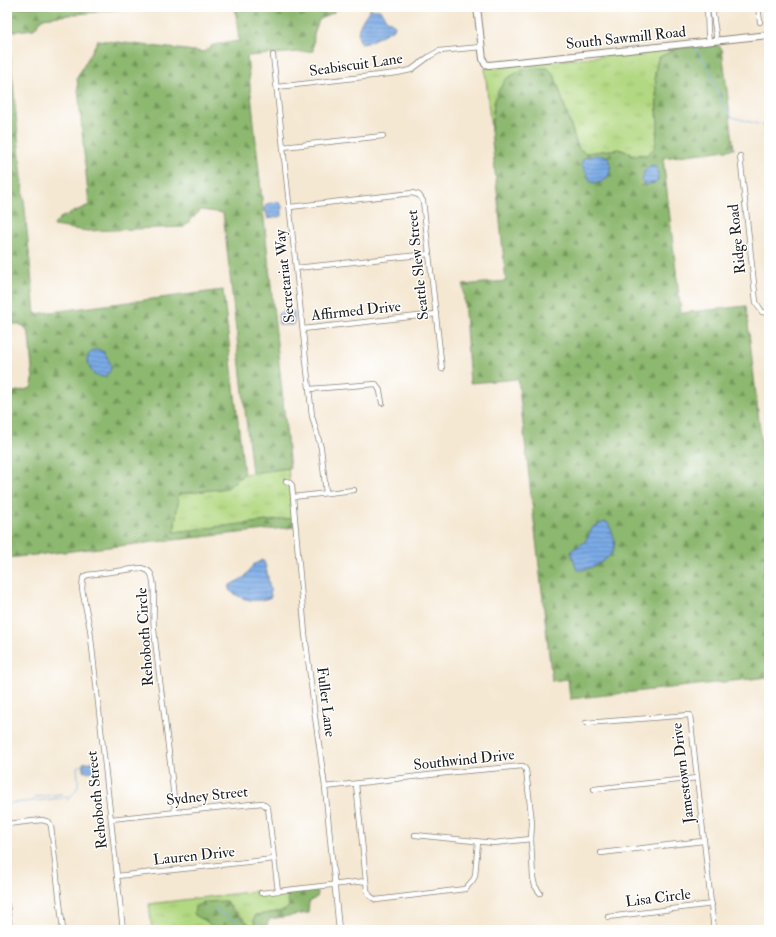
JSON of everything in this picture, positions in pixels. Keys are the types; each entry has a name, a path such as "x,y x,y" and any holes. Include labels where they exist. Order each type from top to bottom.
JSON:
{"street":[{"path":"477,7 481,47"},
{"path":"707,7 707,28 709,41"},
{"path":"712,7 717,41"},
{"path":"758,7 760,22"},
{"name":"South Sawmill Road","path":"481,47 485,64 494,65 769,35"},
{"name":"Seabiscuit Lane","path":"277,87 397,73 411,70 430,56 440,52 481,47"},
{"name":"Secretariat Way","path":"273,55 312,416 322,448 326,493"},
{"path":"283,147 383,136"},
{"name":"Ridge Road","path":"740,156 756,302 762,312 769,313"},
{"name":"Seattle Slew Street","path":"290,207 412,193 419,195 423,201 442,369"},
{"path":"296,268 429,254"},
{"name":"Affirmed Drive","path":"303,329 436,314"},
{"path":"310,389 376,384 380,392 382,403"},
{"name":"Fuller Lane","path":"286,480 292,485 305,634 325,787 339,930"},
{"path":"293,496 354,490"},
{"name":"Rehoboth Circle","path":"94,668 90,626 82,589 83,578 92,574 141,568 148,571 152,577 154,592 154,628 172,774 175,811"},
{"name":"Rehoboth Street","path":"94,668 123,930"},
{"name":"Jamestown Drive","path":"586,723 690,715 714,930"},
{"name":"Southwind Drive","path":"325,787 455,772 523,766 526,770 532,823 531,839 533,878 535,886 540,893"},
{"path":"594,789 697,778"},
{"path":"356,784 367,890 370,896 376,900 465,889 475,876 478,842"},
{"name":"Sydney Street","path":"111,819 175,811 262,803 268,808 278,891"},
{"path":"7,824 42,820 49,822 51,826 63,930"},
{"path":"415,835 494,843 531,839"},
{"path":"601,853 704,841"},
{"name":"Lauren Drive","path":"117,876 274,859"},
{"path":"261,894 366,881"},
{"name":"Lisa Circle","path":"608,917 712,904"},
{"path":"7,905 10,930"}],"green space":[{"path":"7,7 140,7 43,18 34,29 8,32 35,314 223,290 244,474 227,488 179,494 174,532 293,518 294,527 7,558 7,393 31,388 33,380 29,335 25,327 19,324 7,324"},
{"path":"235,7 334,7 334,12 319,20 314,34 313,51 247,56 290,468 252,473 223,213 201,210 184,227 87,231 53,226 60,218 89,205 77,78 98,40 204,52 213,45 239,41"},
{"path":"716,43 722,49 734,149 663,158 681,313 746,306 769,510 769,677 570,699 568,679 552,681 518,379 470,383 463,285 506,281 491,131 494,103 498,91 506,79 521,70 548,68 554,74 578,148 586,153 619,149 634,155 647,155 655,147 658,127 655,74 658,58 678,48"},
{"path":"678,48 658,58 655,74 658,127 655,147 647,155 634,155 619,149 586,153 578,148 554,74 548,68 494,103 491,131 485,68"},
{"path":"288,468 293,518 174,532 179,494 227,488 244,474"},
{"path":"316,889 318,894 317,897 309,902 308,913 270,919 267,924 268,930 238,930 231,925 225,930 211,926 205,920 194,914 195,907 203,902 226,901 232,910 253,928 255,925 255,915 284,911 289,906 287,892"},
{"path":"257,891 258,896 287,892 290,906 284,911 255,915 255,925 253,928 226,901 199,918 205,920 211,926 231,925 238,930 152,930 149,904"}],"water":[{"path":"370,9 380,10 387,20 395,25 394,29 367,43 361,44 358,34 360,26"},
{"path":"595,155 607,156 610,166 610,171 606,179 597,183 591,182 581,163 583,159"},
{"path":"651,165 655,166 658,171 658,180 655,183 645,185 642,180 644,172"},
{"path":"276,202 280,203 282,206 282,216 268,219 265,208 266,204"},
{"path":"284,311 294,312 293,325 279,324 278,314"},
{"path":"96,349 104,352 111,365 110,371 104,377 94,375 87,362 88,355"},
{"path":"605,522 608,523 613,535 613,552 593,567 577,570 571,552 572,550 585,542 593,527"},
{"path":"262,560 264,561 266,568 271,597 260,600 249,600 229,590 230,585 245,577 253,565"},
{"path":"98,761 98,771 84,772 83,763"}],"waterway":[{"path":"694,46 709,68 720,99 732,117 769,127"},
{"path":"67,801 77,788 77,767 82,765"},
{"path":"32,800 36,797 62,794"},
{"path":"7,804 70,797"},
{"path":"214,910 236,921 248,930"}]}
